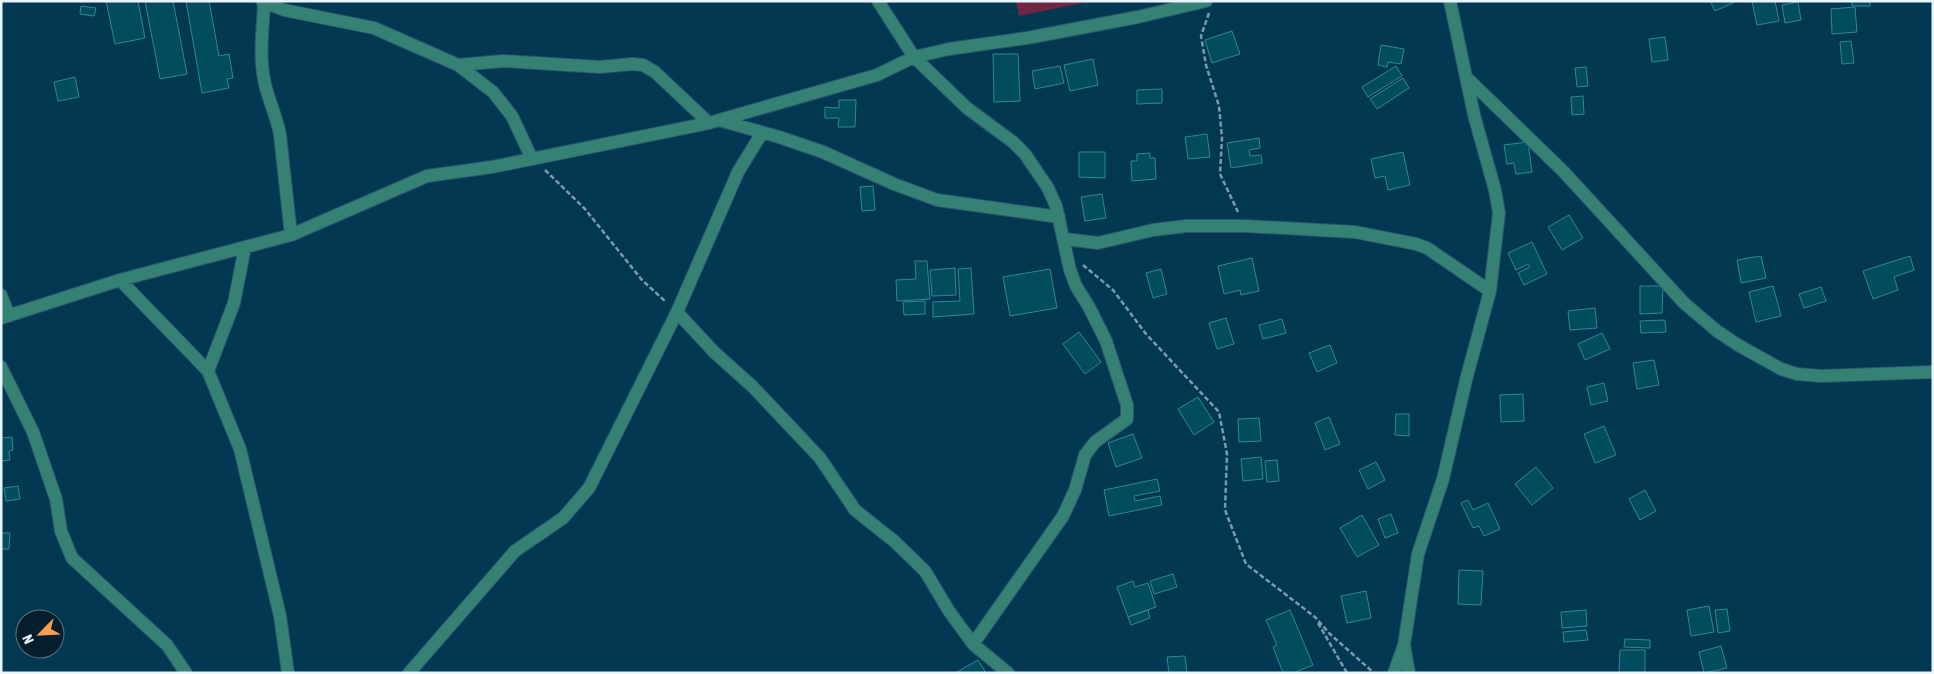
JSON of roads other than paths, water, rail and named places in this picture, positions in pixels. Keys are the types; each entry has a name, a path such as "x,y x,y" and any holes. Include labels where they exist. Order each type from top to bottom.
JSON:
{"street":[{"path":"878,1 914,58 967,108 1013,142 1025,154 1048,188 1059,217 1070,270 1076,286 1106,341 1127,405 1127,419 1095,442 1084,455 1075,490 1063,516 973,644"},
{"path":"1394,673 1404,645 1418,554 1443,479 1467,376 1490,291 1499,214 1495,190 1465,76 1450,1"},
{"path":"291,235 278,121 266,88 262,69 263,2 284,10 374,28 458,65 493,92 512,116 532,159"},
{"path":"1,295 5,317 120,280 291,235 426,176 532,159 714,121 877,75 914,58 949,49 1027,38 1205,2"},
{"path":"458,65 502,60 600,66 643,65 656,72 703,115 714,121 779,137 823,152 937,200 1059,217"},
{"path":"1465,76 1563,171 1684,303 1717,331 1738,345 1781,369 1797,374 1821,376 1933,372"},
{"path":"409,673 515,551 563,518 589,488 677,312 738,172 762,133"},
{"path":"1066,245 1098,243 1152,230 1186,226 1245,226 1356,232 1416,244 1436,254 1490,291"},
{"path":"208,371 234,304 246,247"},
{"path":"120,280 208,371 240,449 280,616 288,673"},
{"path":"677,312 714,352 752,387 820,458 855,510 894,541 925,571 973,644 1008,673"},
{"path":"1,367 33,432 56,499 61,531 72,558 167,645 186,673"},
{"path":"1404,645 1409,673"}]}
